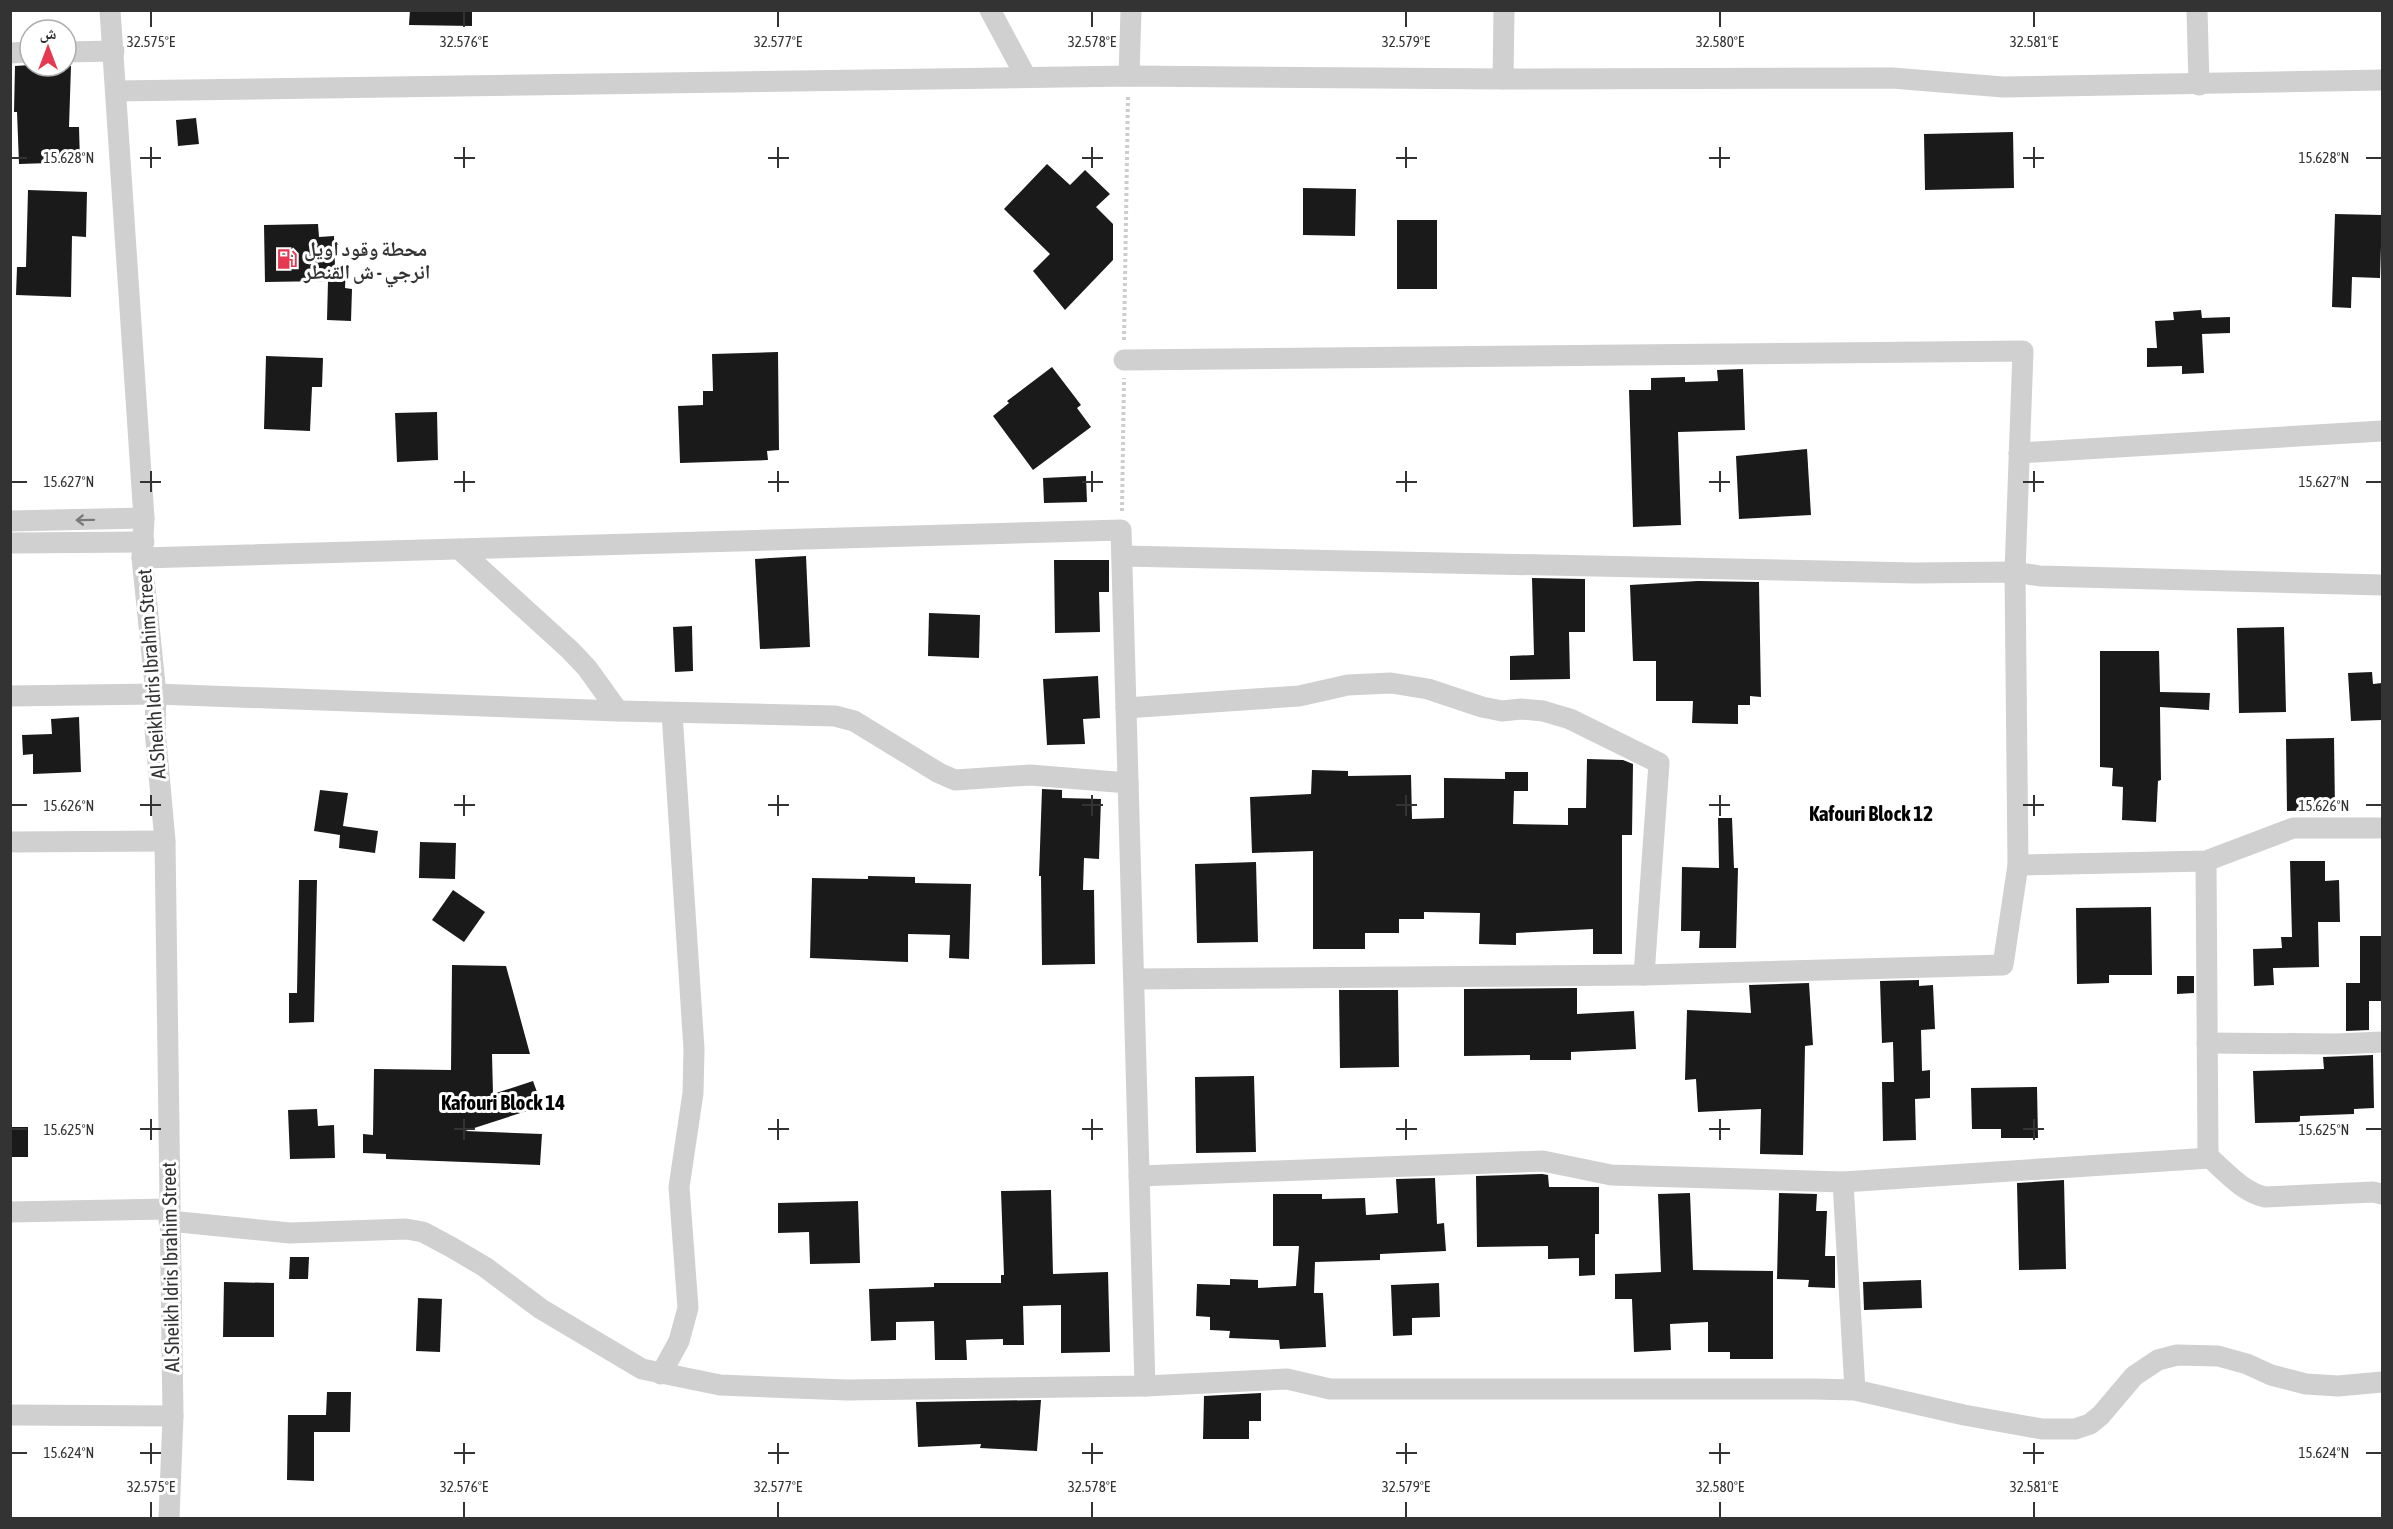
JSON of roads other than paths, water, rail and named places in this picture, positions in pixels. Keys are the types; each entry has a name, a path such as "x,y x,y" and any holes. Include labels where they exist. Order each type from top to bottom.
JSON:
{"street":[{"name":"Al Sheikh Idris Ibrahim Street","path":"110,10 129,276 135,419 144,518 143,550 156,694 155,730 165,841 173,1416 169,1518"},
{"path":"990,10 1026,77"},
{"path":"1129,76 1131,10"},
{"path":"1503,79 1504,10"},
{"path":"2197,10 2199,85"},
{"path":"78,52 114,51"},
{"path":"116,91 1129,76 1503,79 1892,78 2003,87 2382,80"},
{"path":"1124,360 2023,351 2015,572 2018,865 2003,965 1644,975 1134,979"},
{"path":"2019,453 2382,431"},
{"path":"10,521 144,518"},
{"path":"10,543 143,550 459,549 1121,530 1145,1386"},
{"path":"459,549 570,650 587,668 618,711"},
{"path":"1122,556 1903,573 2015,572 2040,576 2382,585"},
{"path":"1126,708 1299,696 1348,685 1391,683 1428,689 1482,707 1502,711 1521,709 1552,713 1570,719 1659,763 1644,975"},
{"path":"10,696 156,694 672,713 834,716 854,721 939,773 955,780 1030,775 1128,783"},
{"path":"661,1374 680,1341 688,1308 680,1187 693,1093 694,1049 672,713"},
{"path":"2018,865 2206,861 2293,828 2382,828"},
{"path":"10,842 165,841"},
{"path":"2206,861 2208,1153 2210,1158 2243,1187 2265,1197 2373,1191 2382,1194"},
{"path":"2207,1043 2382,1042"},
{"path":"1139,1176 1543,1161 1611,1175 1843,1182 2210,1158"},
{"path":"1843,1182 1855,1390"},
{"path":"10,1212 169,1215 290,1233 406,1229 423,1232 484,1267 541,1309 642,1369 720,1385 781,1389 1145,1386 1287,1379 1329,1389 1855,1390 1964,1415 2042,1429 2075,1429 2090,1424 2101,1415 2134,1376 2158,1360 2177,1355 2218,1356 2247,1364 2271,1375 2306,1384 2338,1386 2382,1382"},
{"path":"10,1415 173,1416"}],"place":[{"name":"محطة وقود اويل انرجي - ش القنطر","path":"287,259"}],"district":[{"name":"Kafouri Block 12","path":"1871,813"},
{"name":"Kafouri Block 14","path":"503,1102"}]}
